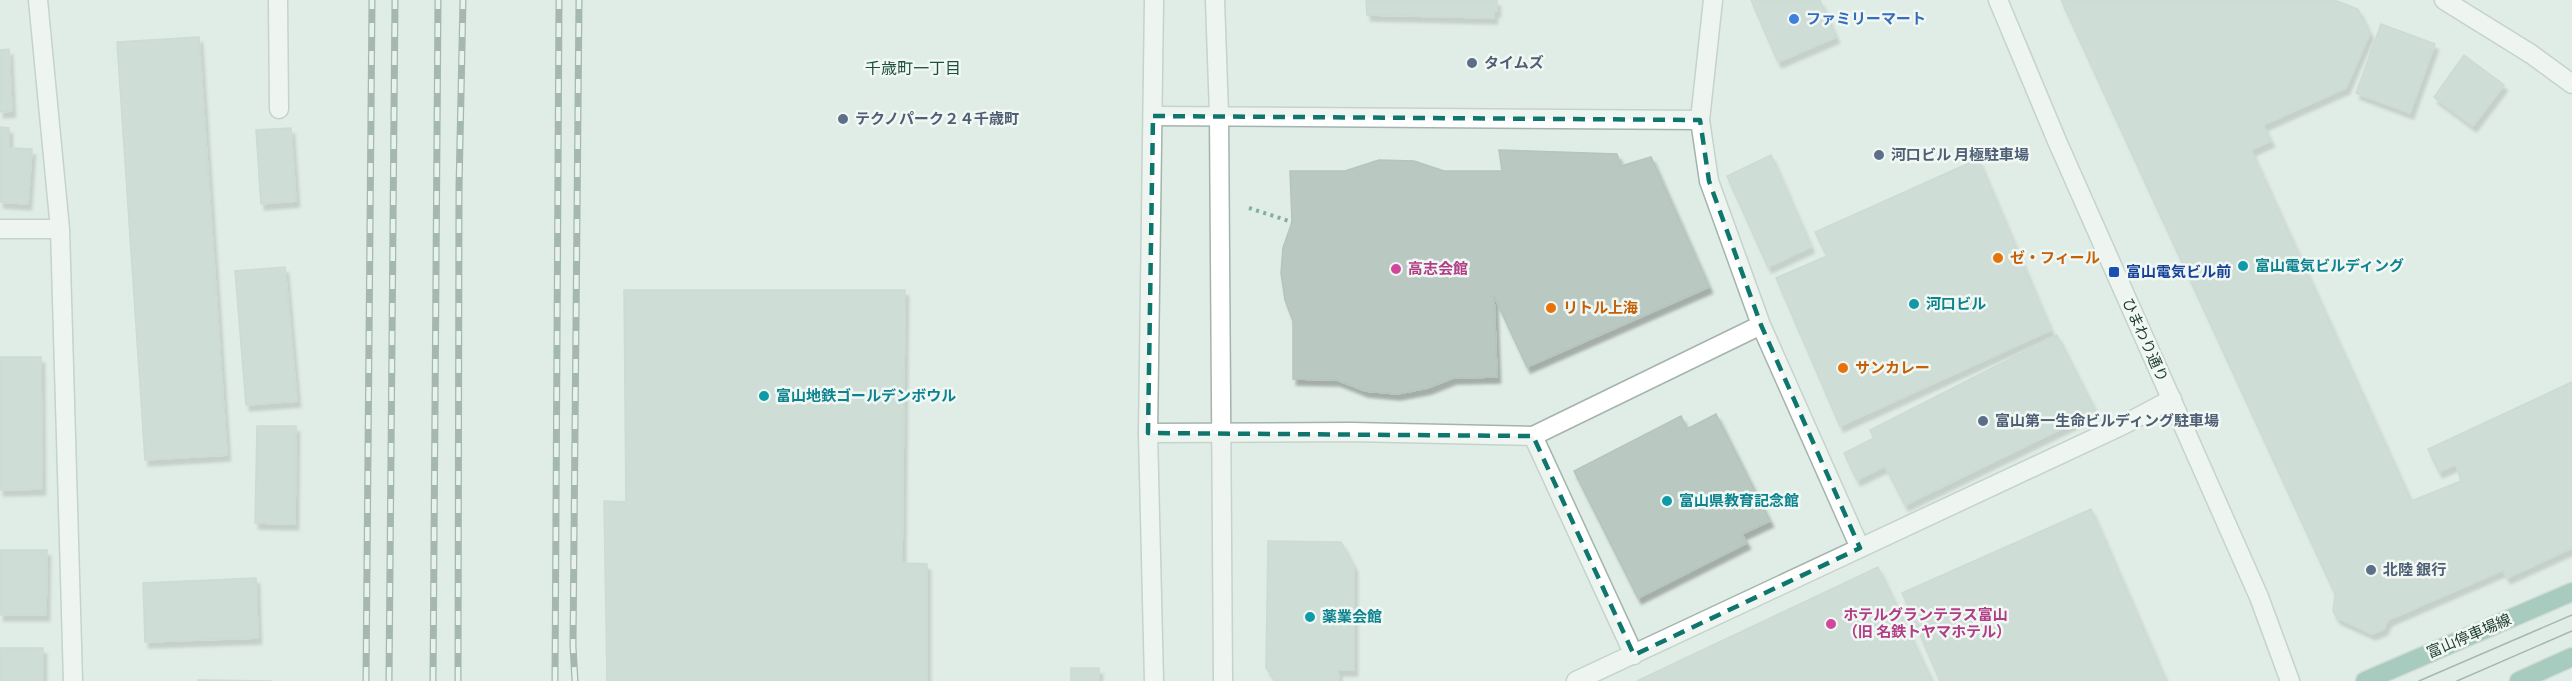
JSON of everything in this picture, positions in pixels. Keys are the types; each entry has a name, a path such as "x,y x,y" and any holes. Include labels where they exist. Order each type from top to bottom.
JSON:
{"main road":[{"name":"富山停車場線","path":"2365,681 2572,592"},
{"path":"2519,681 2572,657"}],"street":[{"path":"38,0 60,228 73,681"},
{"path":"278,0 279,109"},
{"path":"1154,0 1148,433 1154,681"},
{"path":"1215,0 1219,115 1223,681"},
{"path":"1713,0 1700,120 1709,181 1761,325 1860,548"},
{"name":"ひまわり通り","path":"1998,0 2057,141 2259,597 2290,681"},
{"path":"2444,0 2531,54 2572,84"},
{"path":"1153,116 1700,120"},
{"path":"0,229 60,228"},
{"path":"1148,433 1352,432 1533,436 1761,325"},
{"path":"1576,681 2123,425 2172,399"},
{"path":"1533,436 1634,655"}],"path":[{"path":"1249,208 1292,222"}],"highlighted area":[{"path":"1153,116 1700,120 1709,181 1761,325 1860,548 1634,655 1533,436 1148,433"}],"building":[{"path":"1366,0 1497,0 1497,11 1494,11 1494,18 1367,15"},
{"name":"ファミリーマート","path":"1751,0 1820,0 1836,37 1778,62"},
{"name":"富山電気ビルディング","path":"2061,0 2334,0 2358,9 2370,33 2346,88 2263,125 2271,141 2251,150 2411,501 2461,481 2456,464 2439,472 2428,449 2572,382 2572,548 2507,578 2503,570 2388,620 2384,629 2372,634 2337,618 2333,611 2335,594"},
{"path":"2381,24 2435,44 2410,113 2356,93"},
{"path":"199,37 227,455 145,460 117,42"},
{"path":"9,49 12,111 0,112 0,50"},
{"path":"2464,55 2504,85 2473,126 2434,97"},
{"path":"0,127 9,128 9,148 32,149 28,204 0,202"},
{"path":"291,128 296,201 261,204 256,130"},
{"path":"1499,150 1617,154 1621,166 1651,157 1709,287 1527,367 1494,296 1497,377 1453,378 1428,388 1397,394 1365,391 1337,380 1293,379 1293,321 1285,300 1281,273 1283,248 1292,222 1290,171 1345,171 1379,160 1414,161 1444,171 1502,171"},
{"path":"1771,155 1811,247 1768,267 1727,176"},
{"name":"河口ビル","path":"1978,159 2051,330 1840,426 1776,278 1827,256 1815,232"},
{"path":"285,267 297,401 246,405 235,271"},
{"name":"富山地鉄ゴールデンボウル","path":"624,290 905,290 902,563 927,564 927,681 607,681 604,501 626,502"},
{"name":"富山第一生命ビルディング駐車場","path":"2057,335 2096,412 1905,505 1885,466 1857,480 1844,453 1874,438 1870,430"},
{"path":"0,357 41,357 42,489 0,490"},
{"path":"1716,414 1770,521 1742,534 1747,543 1638,598 1574,471 1681,416 1687,429"},
{"path":"257,426 296,426 295,524 255,523"},
{"path":"2091,509 2166,681 1940,681 1902,593"},
{"name":"薬業会館","path":"1268,541 1341,542 1354,566 1354,670 1338,670 1339,681 1274,681 1274,677 1266,668"},
{"path":"0,550 47,550 46,615 0,615"},
{"name":"ホテルグランテラス富山 （旧 名鉄トヤマホテル）","path":"1878,567 1932,681 1637,681"},
{"path":"256,578 258,638 145,642 143,583"},
{"path":"0,648 43,648 43,681 0,681"},
{"path":"1071,668 1099,668 1099,681 1071,681"},
{"path":"198,680 272,681 198,681"}],"tram line":[{"path":"2419,681 2572,615"},
{"path":"2457,681 2572,631"}],"railway":[{"path":"366,681 372,0"},
{"path":"389,681 395,0"},
{"path":"433,681 438,0"},
{"path":"458,681 459,188 463,0"},
{"path":"555,681 559,0"},
{"path":"575,681 573,646 579,0"}],"place":[{"name":"ファミリーマート","path":"1794,19"},
{"name":"タイムズ","path":"1472,63"},
{"name":"テクノパーク２４千歳町","path":"843,119"},
{"name":"河口ビル 月極駐車場","path":"1879,155"},
{"name":"ゼ・フィール","path":"1998,258"},
{"name":"富山電気ビルディング","path":"2243,266"},
{"name":"高志会館","path":"1396,269"},
{"name":"富山電気ビル前","path":"2114,272"},
{"name":"河口ビル","path":"1914,304"},
{"name":"リトル上海","path":"1551,308"},
{"name":"サンカレー","path":"1843,368"},
{"name":"富山地鉄ゴールデンボウル","path":"764,396"},
{"name":"富山第一生命ビルディング駐車場","path":"1983,421"},
{"name":"富山県教育記念館","path":"1667,501"},
{"name":"北陸 銀行","path":"2371,570"},
{"name":"薬業会館","path":"1310,617"},
{"name":"ホテルグランテラス富山 （旧 名鉄トヤマホテル）","path":"1831,624"}],"district":[{"name":"千歳町一丁目","path":"913,68"}]}
